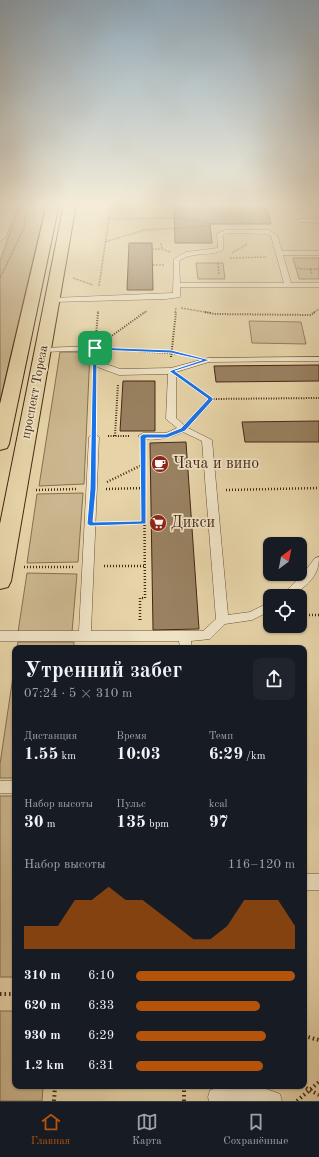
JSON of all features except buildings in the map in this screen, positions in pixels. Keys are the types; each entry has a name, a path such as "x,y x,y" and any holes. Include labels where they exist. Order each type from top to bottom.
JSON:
{"main road":[{"name":"проспект Тореза","path":"0,444 42,255"},
{"name":"проспект Тореза","path":"0,581 60,255"}],"lane":[{"path":"52,300 166,297 177,295 178,285 176,260 180,255"},
{"path":"279,255 288,284"},
{"path":"178,285 319,285"},
{"path":"43,350 95,348"},
{"path":"95,363 119,372 172,371 208,360 319,359"},
{"path":"172,371 171,419 183,430 207,440 222,620"},
{"path":"143,436 167,436 183,430"},
{"path":"85,636 93,489 94,437"},
{"path":"294,589 306,578 319,561"},
{"path":"0,636 140,636 185,642 206,636 222,620 252,616 263,610"},
{"path":"0,787 12,787"},
{"path":"307,882 319,882"},
{"path":"218,1101 217,1097 261,1096 273,1101"}],"path":[{"path":"95,348 98,299 103,255"},
{"path":"224,258 272,255"},
{"path":"310,269 319,269"},
{"path":"177,295 171,352 172,371 211,399 319,398"},
{"path":"95,348 166,297"},
{"path":"176,307 215,314 311,315 319,309"},
{"path":"95,348 171,352 208,360"},
{"path":"94,437 95,363"},
{"path":"116,436 119,372"},
{"path":"183,430 211,399"},
{"path":"140,636 140,598 145,598 143,436"},
{"path":"93,489 144,464"},
{"path":"211,490 319,488"},
{"path":"90,524 144,523"},
{"path":"307,616 319,615"},
{"path":"0,994 12,994"},
{"path":"307,1037 319,1040"},
{"path":"297,1101 319,1082"},
{"path":"54,1101 55,1089"},
{"path":"184,1089 184,1101"},
{"path":"309,1090 319,1095"}],"shaded area":[{"path":"2,255 34,255 0,401 0,261"},
{"path":"293,258 319,258 319,279 299,279"},
{"path":"196,263 223,263 225,279 198,279"},
{"path":"249,321 301,322 306,344 252,343"},
{"path":"60,352 90,352 84,484 39,486"},
{"path":"83,493 78,562 27,563 37,494"},
{"path":"27,573 77,574 72,632 18,632"},
{"path":"18,642 74,642 74,645 18,645"},
{"path":"12,683 12,778 0,778 0,764"},
{"path":"0,796 12,796 12,977 0,977"},
{"path":"0,1011 12,1011 12,1089 43,1089 42,1101 0,1101"}],"place":[{"name":"Чача и вино","path":"160,464"},
{"name":"Дикси","path":"158,523"}],"route":[{"path":"95,348 171,352 208,360 172,371 211,399 183,430 167,436 143,436 144,523 90,524 93,489 95,348"}]}
